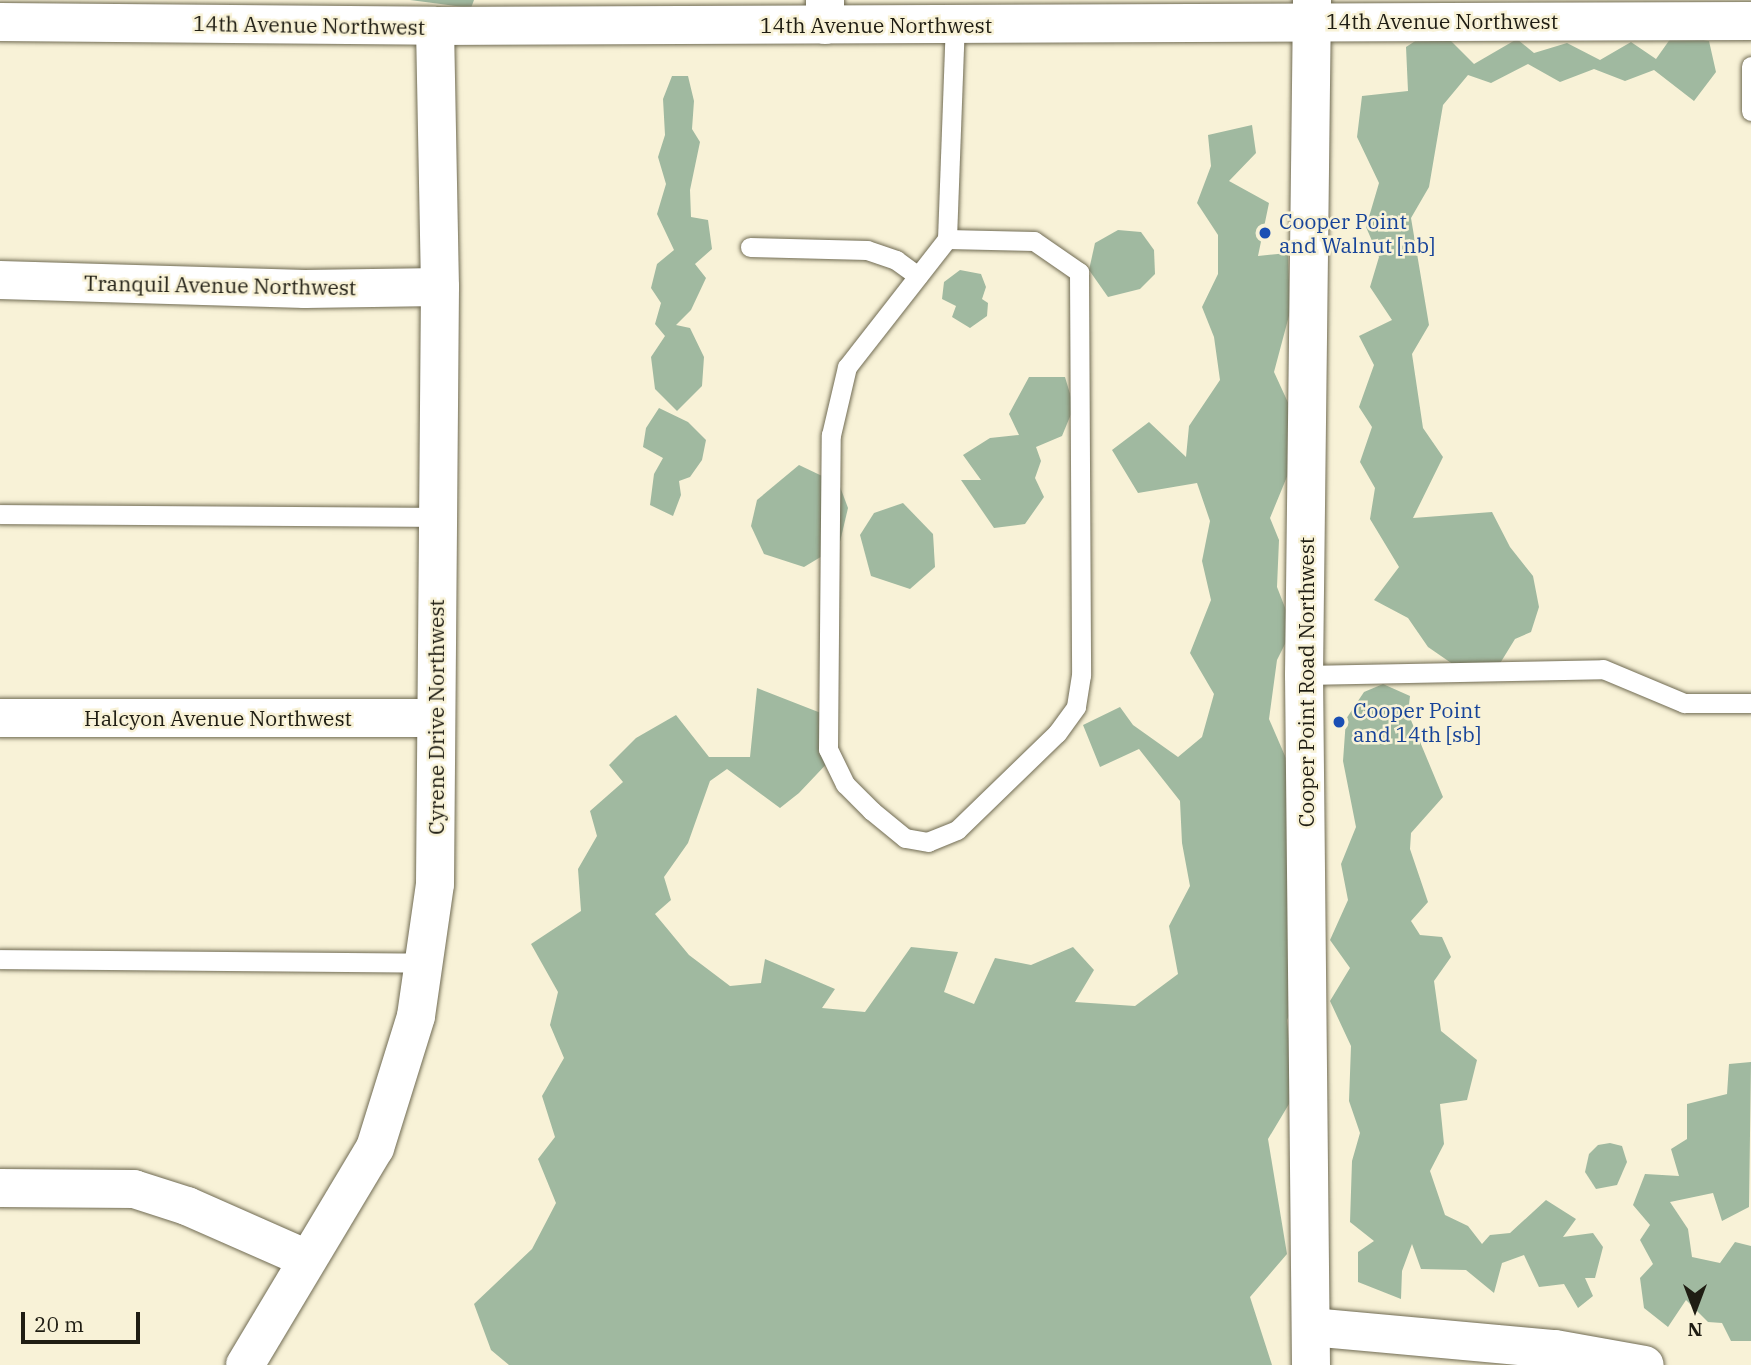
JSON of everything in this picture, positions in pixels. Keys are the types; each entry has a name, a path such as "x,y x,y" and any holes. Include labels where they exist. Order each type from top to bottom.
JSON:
{"street":[{"name":"14th Avenue Northwest","path":"0,22 435,26 825,13 955,25 1312,10 1751,21"},
{"name":"Cooper Point Road Northwest","path":"1311,1365 1304,674 1312,10"},
{"name":"Cyrene Drive Northwest","path":"245,1365 375,1149 416,1016 424,963 435,884 440,287 435,26"},
{"name":"Tranquil Avenue Northwest","path":"0,280 305,289 440,287"},
{"name":"Halcyon Avenue Northwest","path":"0,718 435,718"},
{"path":"0,1188 134,1189 187,1206 307,1259"},
{"path":"1311,1327 1555,1349 1645,1365"}],"lane":[{"path":"947,239 1034,241 1079,272 1080,674 1076,708 1057,733 957,830 928,842 905,838 845,784 828,749 826,708 831,435 836,399 847,367 947,239 955,25"},
{"path":"1751,66 1751,111"},
{"path":"750,247 867,250 896,260 918,276"},
{"path":"0,514 438,517"},
{"path":"1304,674 1603,669 1684,703 1751,703"},
{"path":"0,959 424,963"}],"green space":[{"path":"410,0 474,0 471,8"},
{"path":"1437,27 1474,64 1517,39 1534,53 1567,43 1600,60 1631,42 1656,59 1673,35 1709,41 1716,72 1694,101 1654,70 1625,81 1594,69 1560,82 1528,64 1491,83 1468,75 1443,105 1429,187 1411,218 1429,325 1412,354 1423,428 1443,457 1413,518 1492,512 1510,547 1533,576 1539,607 1531,632 1515,639 1499,665 1457,667 1428,647 1408,618 1374,600 1399,567 1370,519 1375,488 1360,462 1372,427 1359,407 1374,365 1359,336 1392,320 1370,287 1379,257 1366,227 1379,183 1357,137 1362,96 1408,91 1406,47"},
{"path":"672,76 688,76 694,101 692,129 700,142 690,190 691,217 708,220 712,249 695,264 706,278 691,310 676,325 690,328 704,357 702,386 677,411 655,389 651,357 665,336 655,324 661,303 651,288 657,264 674,250 657,214 666,184 658,157 665,135 663,99"},
{"path":"1252,125 1256,153 1229,181 1269,203 1258,256 1288,253 1290,312 1274,372 1291,409 1291,467 1270,518 1279,540 1277,587 1293,628 1277,660 1269,719 1295,779 1319,955 1287,1020 1295,1094 1268,1139 1287,1254 1250,1297 1272,1365 509,1365 491,1350 474,1304 532,1249 556,1203 538,1159 555,1137 542,1096 564,1058 550,1025 558,992 531,944 581,911 578,869 597,836 590,811 623,782 609,765 636,738 676,715 709,757 750,757 757,688 826,715 834,756 799,793 780,808 727,769 710,781 688,843 664,877 671,900 655,914 689,955 730,986 761,983 765,959 835,989 822,1008 865,1012 911,947 958,952 944,992 974,1004 995,958 1031,965 1073,947 1094,970 1075,1002 1135,1006 1178,974 1169,926 1190,886 1182,843 1180,801 1139,749 1100,767 1083,725 1120,707 1133,725 1178,757 1202,737 1214,694 1190,653 1211,600 1202,561 1210,521 1197,483 1138,493 1112,450 1149,422 1186,457 1189,426 1220,380 1214,337 1202,307 1218,274 1218,235 1197,203 1211,166 1208,135"},
{"path":"1118,230 1141,232 1154,250 1155,274 1140,289 1108,297 1089,270 1095,243"},
{"path":"960,270 981,274 986,287 982,299 988,303 987,316 970,328 952,317 956,306 942,299 944,282"},
{"path":"1029,377 1065,377 1074,407 1062,436 1036,447 1041,461 1035,478 1044,497 1025,524 994,528 961,480 981,480 963,455 990,438 1019,435 1009,414"},
{"path":"659,408 688,422 706,440 702,460 690,477 679,481 681,495 673,516 650,505 654,474 663,458 643,447 646,428"},
{"path":"799,465 839,484 848,508 839,546 804,567 764,554 751,526 757,500"},
{"path":"903,503 933,534 935,567 910,589 871,576 860,535 874,513"},
{"path":"1383,684 1410,696 1408,713 1443,797 1411,833 1410,849 1428,902 1411,921 1420,935 1442,937 1451,957 1434,981 1441,1031 1477,1060 1467,1100 1440,1104 1444,1144 1430,1171 1445,1215 1468,1226 1482,1244 1490,1235 1510,1233 1546,1200 1576,1219 1563,1237 1593,1233 1603,1247 1595,1278 1585,1278 1593,1296 1578,1308 1564,1284 1539,1287 1524,1255 1502,1263 1494,1293 1466,1270 1421,1269 1412,1244 1402,1271 1401,1299 1358,1282 1358,1252 1374,1241 1350,1222 1352,1161 1360,1133 1349,1101 1351,1046 1330,1001 1350,968 1330,940 1348,900 1341,864 1356,827 1343,761 1346,719 1364,692"},
{"path":"1751,1062 1749,1207 1722,1221 1713,1193 1670,1202 1688,1229 1692,1257 1720,1263 1735,1242 1751,1246 1751,1341 1731,1341 1722,1323 1708,1322 1686,1300 1668,1327 1644,1308 1640,1278 1653,1264 1640,1240 1650,1225 1633,1205 1645,1174 1679,1176 1671,1149 1687,1139 1687,1104 1727,1094 1729,1064"},
{"path":"1610,1143 1622,1146 1627,1162 1617,1185 1596,1189 1585,1172 1589,1154 1598,1145"}],"place":[{"name":"Cooper Point and Walnut [nb]","path":"1265,233"},
{"name":"Cooper Point and 14th [sb]","path":"1339,722"}]}
